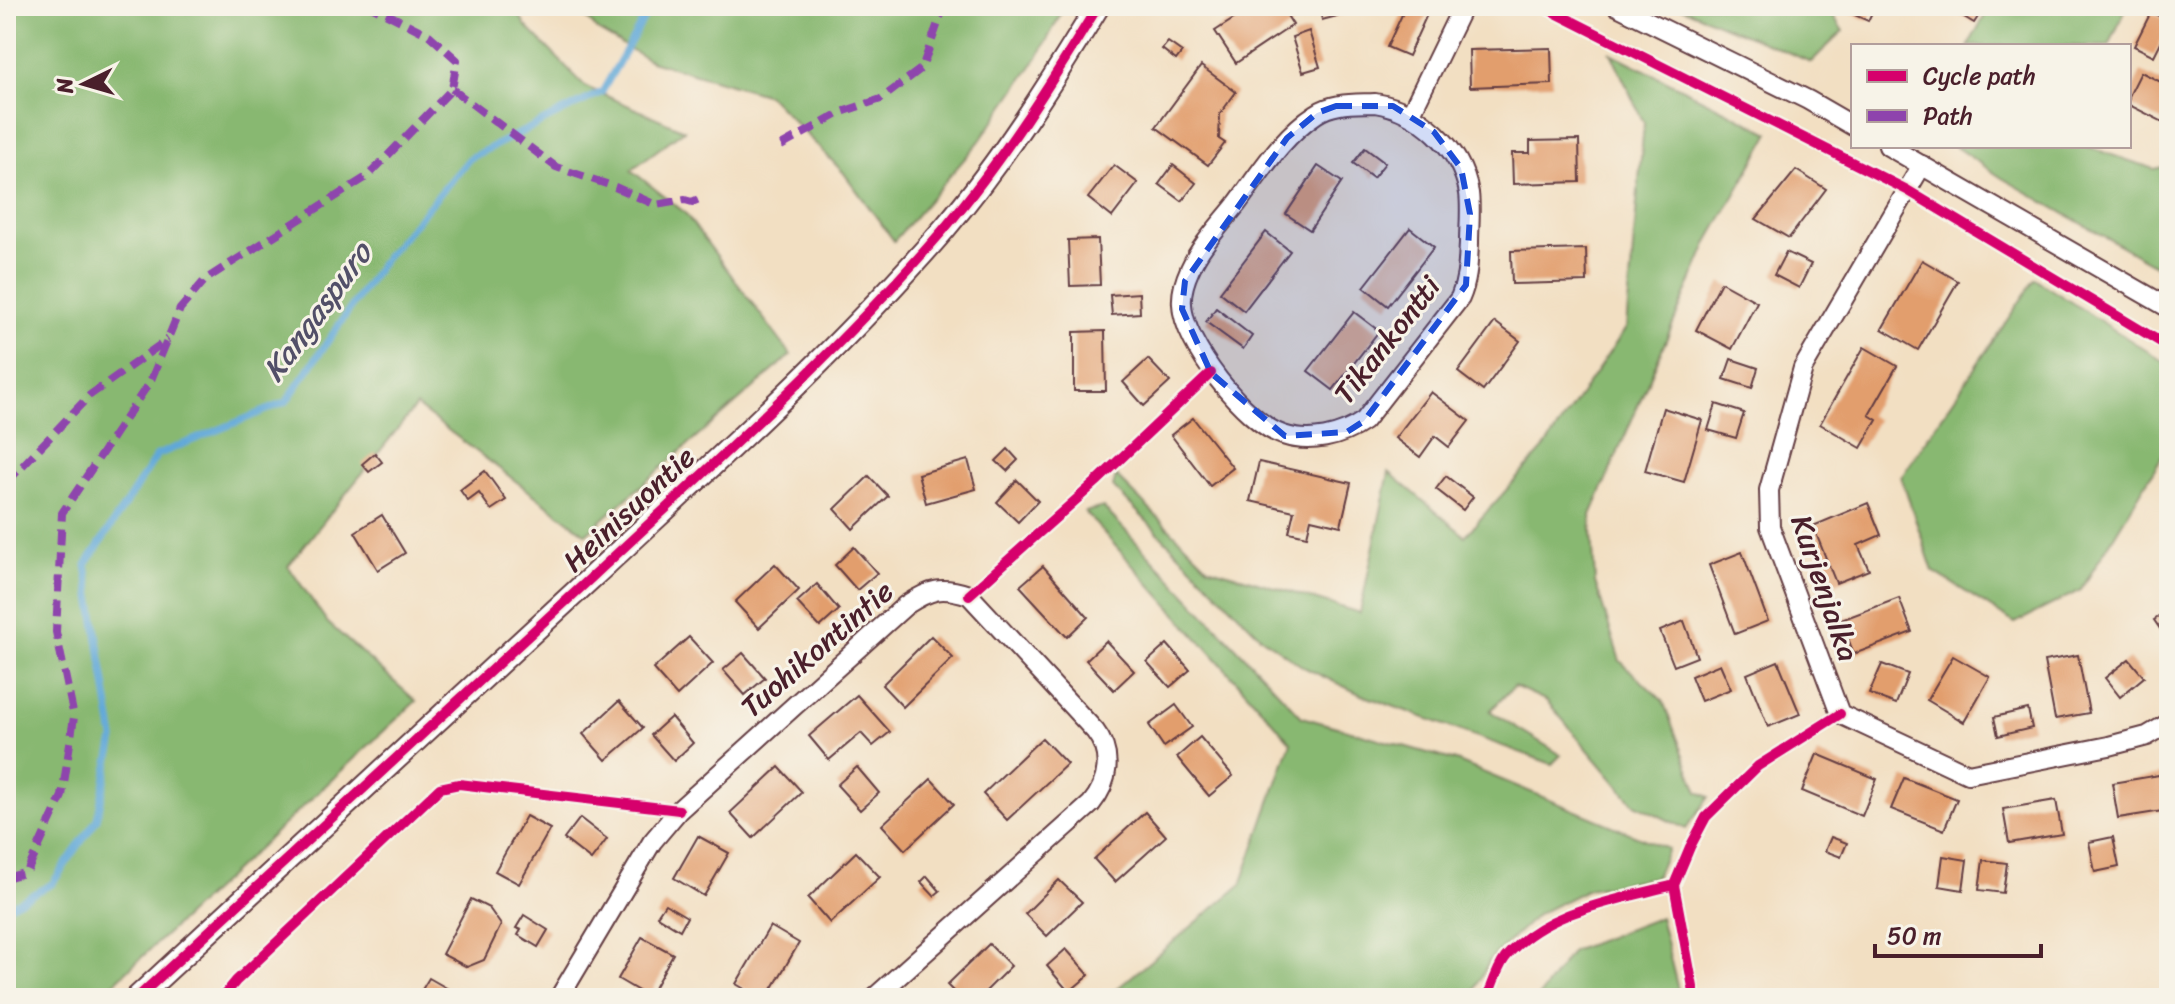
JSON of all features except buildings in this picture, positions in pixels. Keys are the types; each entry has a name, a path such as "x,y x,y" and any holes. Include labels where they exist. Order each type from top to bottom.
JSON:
{"street":[{"name":"Heinisuontie","path":"137,998 686,489 838,342 945,228 1011,141 1098,6"},
{"path":"1411,113 1463,6"},
{"path":"1617,6 1808,100 1851,125"},
{"name":"Tikankontti","path":"1375,103 1411,113 1447,146 1469,192 1466,285 1460,298 1364,421 1347,432 1319,437 1285,436 1270,430 1211,373 1190,337 1182,297 1191,266 1287,138 1317,113 1336,106 1375,103"},
{"path":"1892,148 2169,308"},
{"name":"Kurjenjalka","path":"1922,165 1803,368 1769,490 1770,527 1840,714 1968,774 2109,746 2147,736 2169,723"},
{"name":"Tuohikontintie","path":"559,998 652,842 691,797 906,605 926,592 948,588 969,595 1095,731 1107,756 1105,779 1101,792 1091,804 874,998"}],"highlighted area":[{"path":"1336,106 1393,106 1434,132 1461,168 1470,214 1466,285 1364,421 1347,432 1285,436 1211,373 1182,309 1185,281 1287,138 1317,113"}],"green space":[{"path":"6,6 515,6 525,25 586,87 684,130 631,170 684,212 791,355 586,534 416,406 288,566 328,623 416,701 98,998 6,998"},
{"path":"576,6 1065,6 1038,57 979,142 894,241 843,172 768,95 651,61 597,30"},
{"path":"1677,6 1827,6 1843,31 1811,62"},
{"path":"1990,6 2127,6 2110,44 1969,44"},
{"path":"1611,53 1770,133 1708,242 1591,515 1595,582 1620,661 1663,701 1698,792 1709,797 1686,829 1633,803 1547,701 1514,686 1490,711 1561,755 1552,764 1362,695 1303,667 1261,637 1113,487 1116,476 1208,567 1360,613 1389,472 1465,536 1545,447 1626,328 1644,123"},
{"path":"1957,148 2091,148 2154,169 2169,166 2169,273 2002,178"},
{"path":"2035,279 2169,365 2169,445 2081,590 2015,623 1933,571 1901,477"},
{"path":"1103,507 1302,717 1456,761 1668,849 1656,877 1588,889 1538,914 1490,959 1471,998 1106,998 1241,885 1291,742 1085,512"},
{"path":"1660,917 1680,998 1538,998 1572,951"}],"waterway":[{"name":"Kangaspuro","path":"6,908 52,884 97,819 114,739 86,565 157,455 286,402 385,258 470,158 602,92 651,6"}],"marked path":[{"path":"6,878 27,872 62,796 74,717 56,632 62,513 151,380 180,309 206,279 368,176 452,89 457,60 429,35 371,6"},
{"path":"781,146 842,112 881,99 922,68 944,6"},
{"path":"452,89 556,167 656,205 699,199"},
{"path":"6,483 90,395 168,339"}],"cycle path":[{"path":"137,998 817,365 903,275 986,176 1098,6"},
{"path":"1542,6 1907,190 2169,347"},
{"path":"969,595 1096,482 1211,373"},
{"path":"1695,998 1674,885 1690,847 1706,817 1758,766 1840,714"},
{"path":"222,998 236,981 440,788 459,784 679,810"},
{"path":"1487,998 1505,958 1540,928 1583,909 1674,885"}]}
